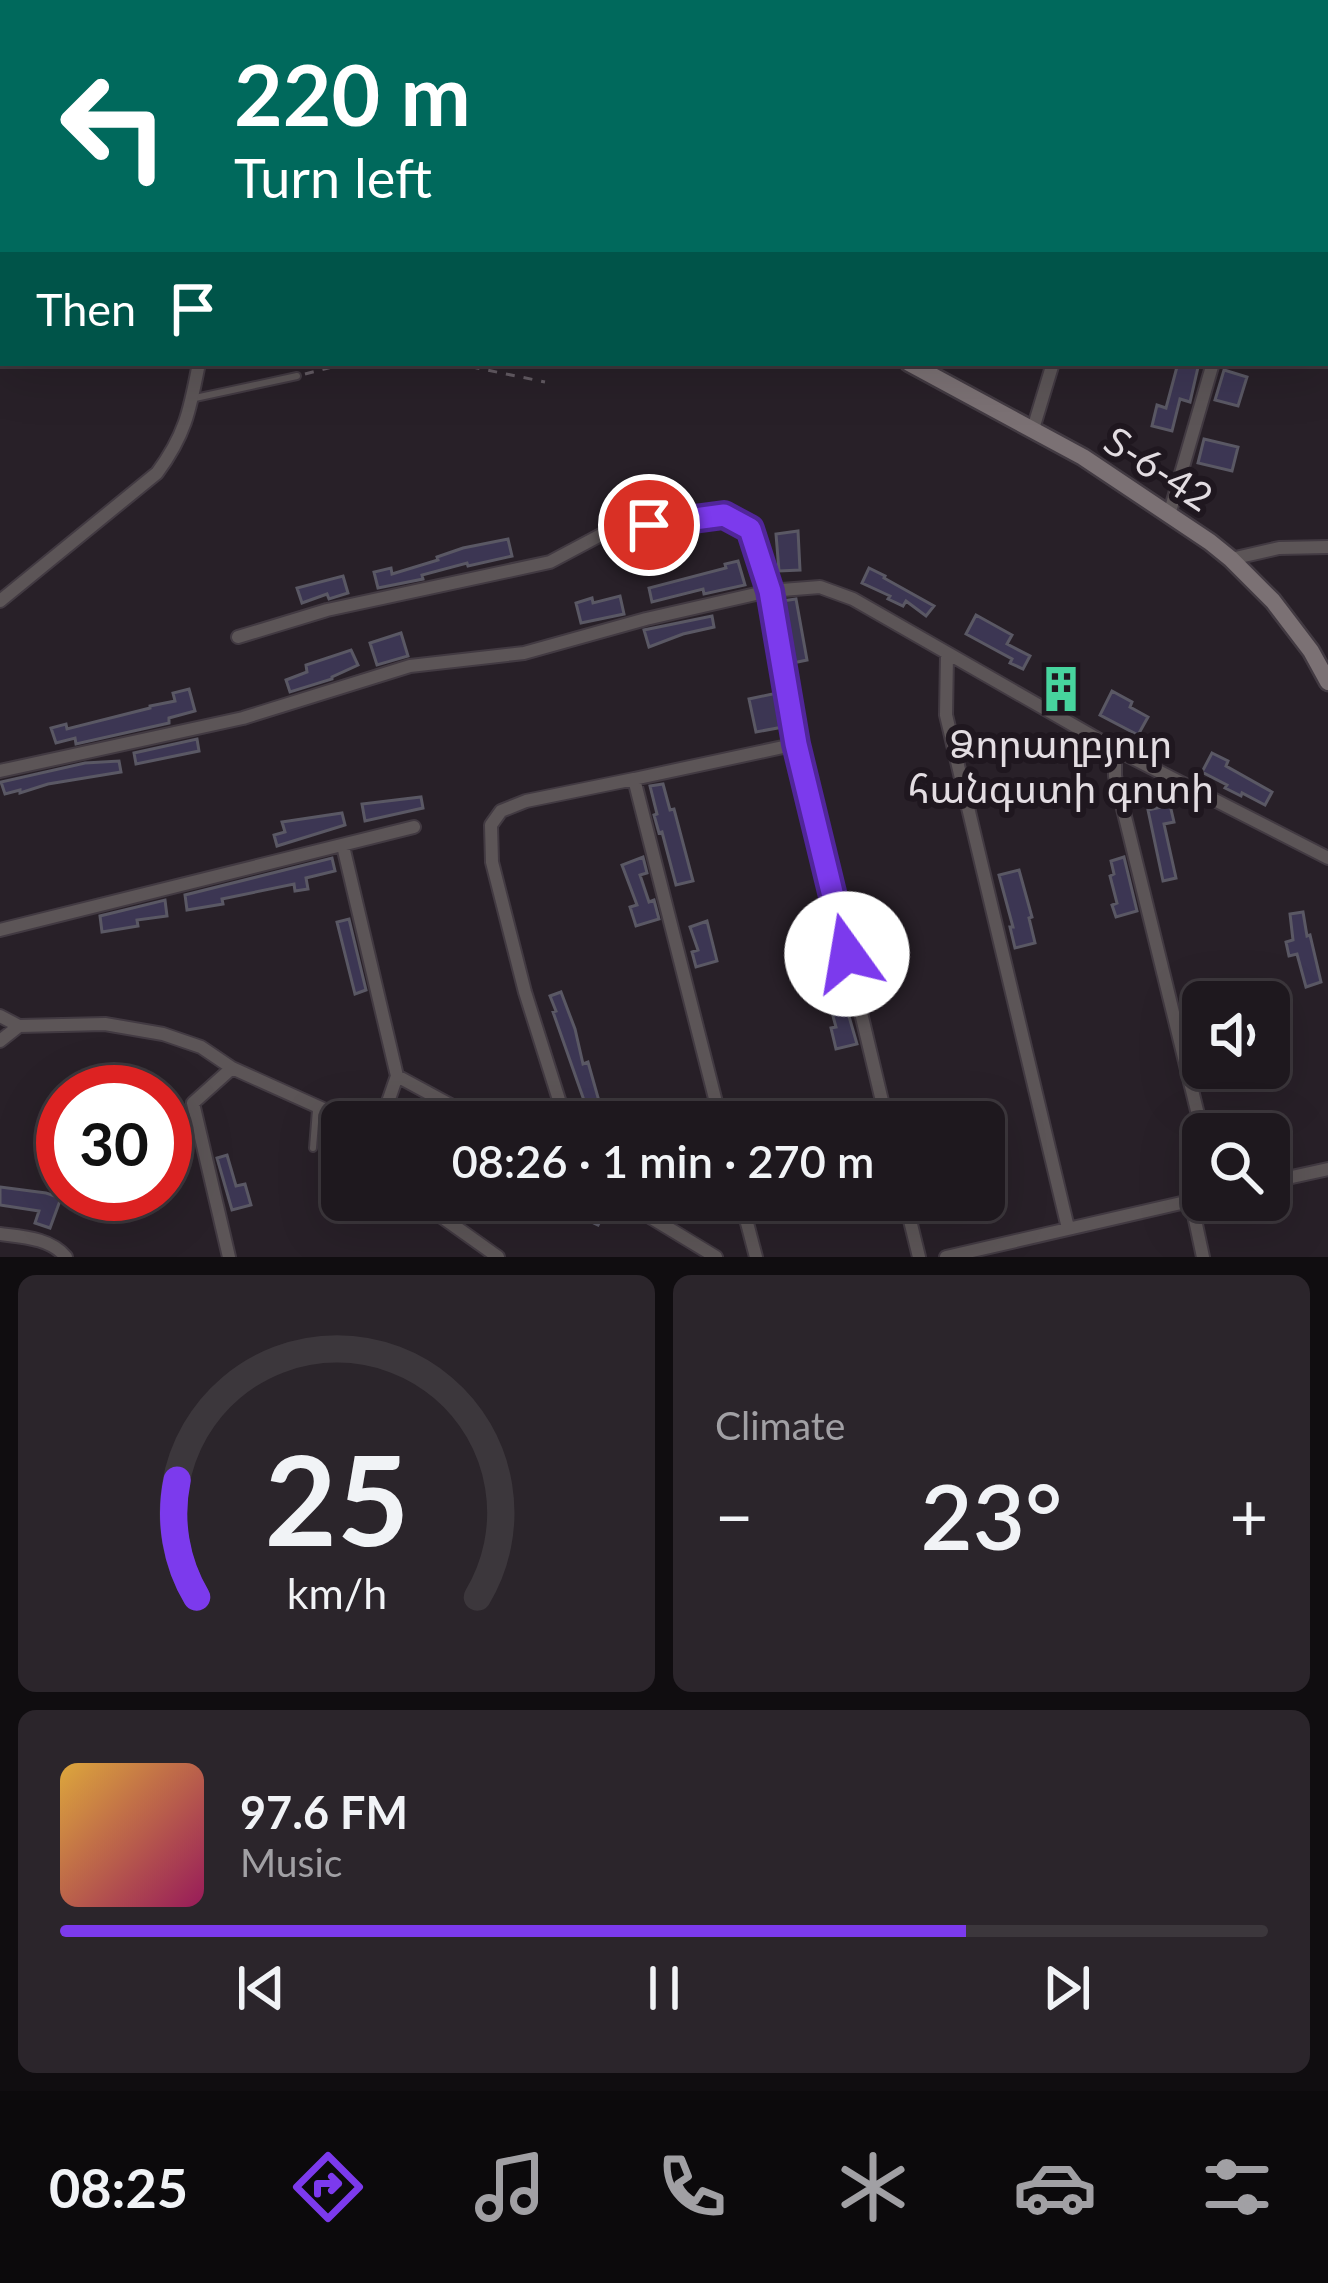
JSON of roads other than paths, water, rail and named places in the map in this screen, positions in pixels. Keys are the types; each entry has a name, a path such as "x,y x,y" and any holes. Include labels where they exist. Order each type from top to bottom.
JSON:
{"main road":[{"name":"Տ-6-42","path":"914,366 1083,457 1232,559 1273,601 1328,682"}],"street":[{"path":"0,601 157,473 186,423 199,366"},
{"path":"1033,429 1052,366"},
{"path":"1169,515 1212,366"},
{"path":"238,637 327,610 550,562 612,530 724,515 750,529 770,591 796,744 882,1101"},
{"path":"1232,559 1279,548 1328,547"},
{"path":"0,771 243,718 410,666 524,653 770,591 820,587 853,599 1114,749 1328,858"},
{"path":"947,655 946,715 1068,1228"},
{"path":"559,1101 497,883 491,825 501,811 526,801 796,744"},
{"path":"1114,749 1115,776 1198,1113"},
{"path":"634,779 716,1101"},
{"path":"0,930 414,827"},
{"path":"343,846 397,1076 389,1101"},
{"path":"0,1016 19,1027 105,1024 164,1034 201,1047 232,1068 321,1108"},
{"path":"0,1041 19,1027"},
{"path":"229,1257 193,1103 232,1068"},
{"path":"397,1076 443,1101"},
{"path":"1290,1177 1328,1168"},
{"path":"946,1257 1182,1203"},
{"path":"447,1221 498,1257"},
{"path":"657,1221 716,1257"},
{"path":"747,1221 756,1257"},
{"path":"910,1221 919,1257"},
{"path":"1199,1221 1203,1257"},
{"path":"0,1234 46,1242 66,1257"}],"lane":[{"path":"192,398 297,376"},
{"path":"313,1148 316,1106"}],"place":[{"name":"Ձորաղբյուր հանգստի գոտի","path":"1061,689"}]}
